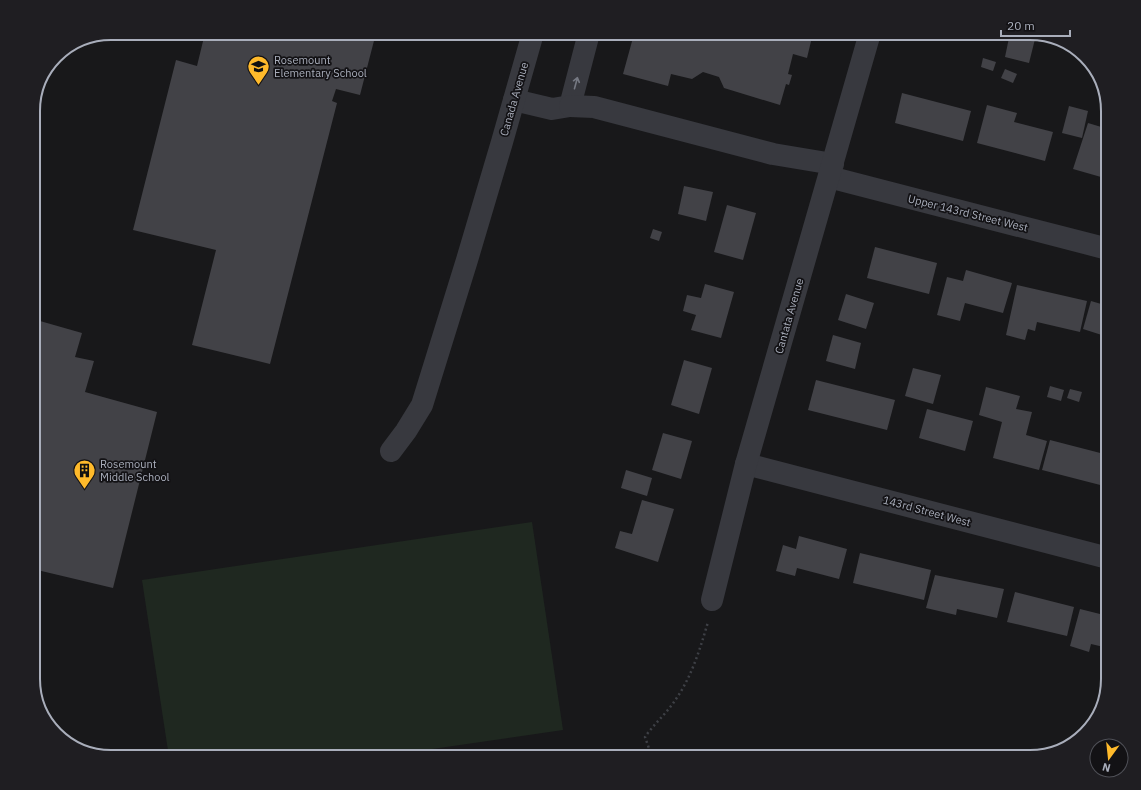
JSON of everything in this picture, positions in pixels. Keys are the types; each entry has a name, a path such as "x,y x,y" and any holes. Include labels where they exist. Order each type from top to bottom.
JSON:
{"street":[{"name":"Canada Avenue","path":"390,451 406,432 422,405 467,260 531,40"},
{"path":"570,106 587,40"},
{"name":"Cantata Avenue","path":"712,600 746,464 868,40"},
{"name":"Upper 143rd Street West","path":"514,100 552,109 570,106 594,107 831,170 1101,247"},
{"name":"143rd Street West","path":"746,464 1101,556"}],"path":[{"path":"650,750 645,737 653,726 666,714 677,699 690,674 700,650 712,610 712,600"}],"shaded area":[{"path":"532,522 563,730 425,750 168,750 142,580"}],"building":[{"name":"Rosemount Elementary School","path":"203,40 374,40 360,95 336,89 332,101 337,103 270,364 192,345 216,250 133,230 176,60 197,66"},
{"path":"632,40 811,40 807,58 793,54 788,74 792,75 789,85 786,84 780,105 724,88 719,77 703,72 692,79 671,74 668,86 623,74"},
{"path":"1009,40 1035,40 1029,63 1005,57"},
{"path":"983,58 996,62 993,71 981,67"},
{"path":"1005,69 1017,74 1013,83 1001,78"},
{"path":"902,93 971,111 963,141 895,123"},
{"path":"987,105 1017,113 1014,122 1053,132 1045,161 977,143"},
{"path":"1069,106 1088,111 1082,138 1062,133"},
{"path":"1088,123 1101,127 1101,177 1073,169"},
{"path":"684,186 713,192 706,221 678,214"},
{"path":"727,205 756,213 743,260 714,252"},
{"path":"653,229 662,232 659,241 650,238"},
{"path":"875,247 937,263 929,294 867,278"},
{"path":"966,270 1012,283 1003,313 965,303 960,321 937,315 947,277 963,281"},
{"path":"705,284 734,292 721,338 691,330 696,315 683,311 687,295 701,298"},
{"path":"1017,285 1087,301 1080,332 1037,322 1035,331 1028,329 1025,340 1006,335"},
{"path":"846,294 874,303 866,329 838,320"},
{"path":"1091,301 1101,304 1101,335 1083,329"},
{"name":"Rosemount Middle School","path":"40,321 82,333 75,357 94,361 85,392 157,412 113,588 40,571"},
{"path":"833,335 861,343 855,369 826,361"},
{"path":"684,360 712,368 699,414 671,405"},
{"path":"913,368 941,375 933,404 905,396"},
{"path":"816,380 895,400 887,430 808,410"},
{"path":"1050,386 1064,390 1061,401 1047,397"},
{"path":"986,387 1020,396 1016,409 1032,412 1026,435 1047,441 1039,470 993,458 1002,422 979,415"},
{"path":"1070,389 1082,392 1079,402 1067,398"},
{"path":"927,409 973,421 965,451 919,438"},
{"path":"663,433 692,441 681,479 652,470"},
{"path":"1050,440 1101,453 1101,485 1042,470"},
{"path":"626,470 652,478 647,496 621,488"},
{"path":"642,500 674,509 658,562 615,548 620,531 632,534"},
{"path":"799,536 847,549 839,579 797,568 795,576 776,571 783,545 796,549"},
{"path":"860,553 931,570 924,600 853,583"},
{"path":"935,575 1004,589 997,618 957,609 956,615 926,608"},
{"path":"1015,592 1074,607 1067,636 1007,622"},
{"path":"1080,609 1101,614 1101,646 1091,644 1089,652 1070,646"}],"place":[{"name":"Rosemount Elementary School","path":"258,86"},
{"name":"Rosemount Middle School","path":"85,490"}]}
